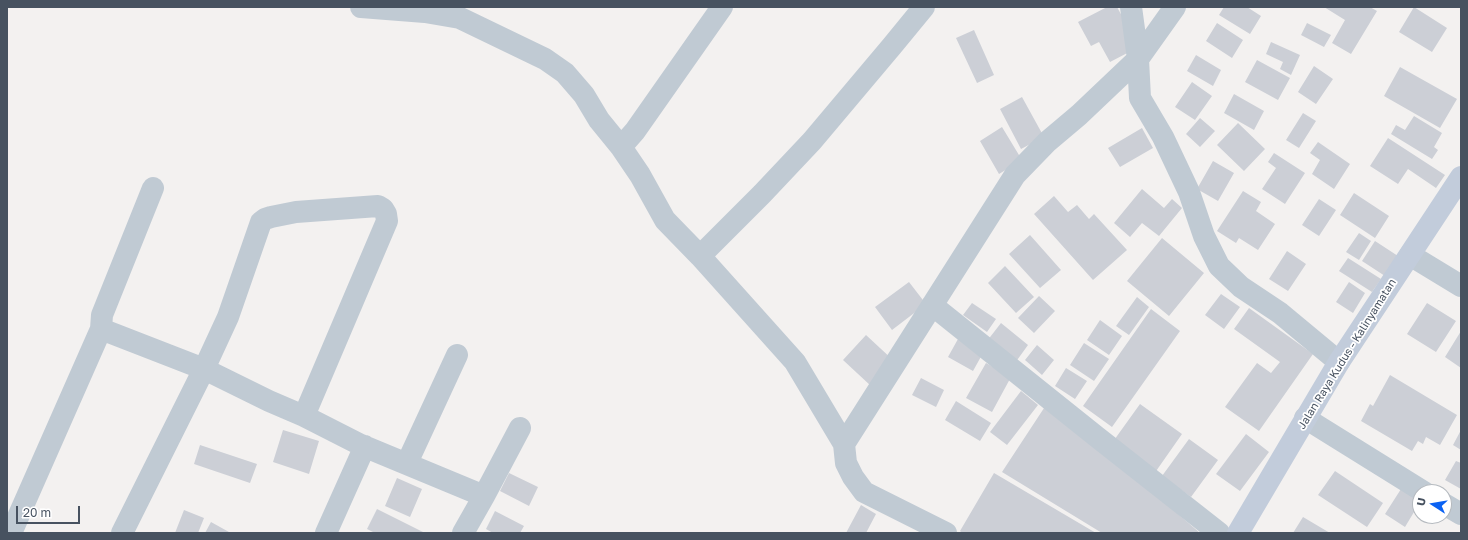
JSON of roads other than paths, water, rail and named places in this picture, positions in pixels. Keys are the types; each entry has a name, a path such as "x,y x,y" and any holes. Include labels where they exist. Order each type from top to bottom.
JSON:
{"main road":[{"name":"Jalan Raya Kudus - Kalinyamatan","path":"1238,533 1339,362 1461,177"}],"street":[{"path":"361,7 425,12 463,13 545,59 565,73 584,95 599,120 621,147 640,175 665,220 700,256 795,362 844,444 846,463 853,477 864,492 946,533"},
{"path":"621,147 635,131 722,7"},
{"path":"700,256 812,141 924,7"},
{"path":"1131,7 1138,59 1140,98 1163,137 1189,192 1204,236 1219,266 1241,287 1280,313 1339,362"},
{"path":"844,444 1015,175 1047,142 1138,59 1175,7"},
{"path":"11,533 102,329 102,315 153,188"},
{"path":"122,533 204,369 228,317 262,222 271,217 296,212 378,206 383,208 387,221 304,416"},
{"path":"1410,255 1461,286"},
{"path":"932,305 1097,438 1219,533"},
{"path":"102,329 204,369 365,446 484,496"},
{"path":"407,463 457,355"},
{"path":"1305,418 1412,485"},
{"path":"463,533 520,428"},
{"path":"326,533 365,446"},
{"path":"1452,509 1461,514"}]}
